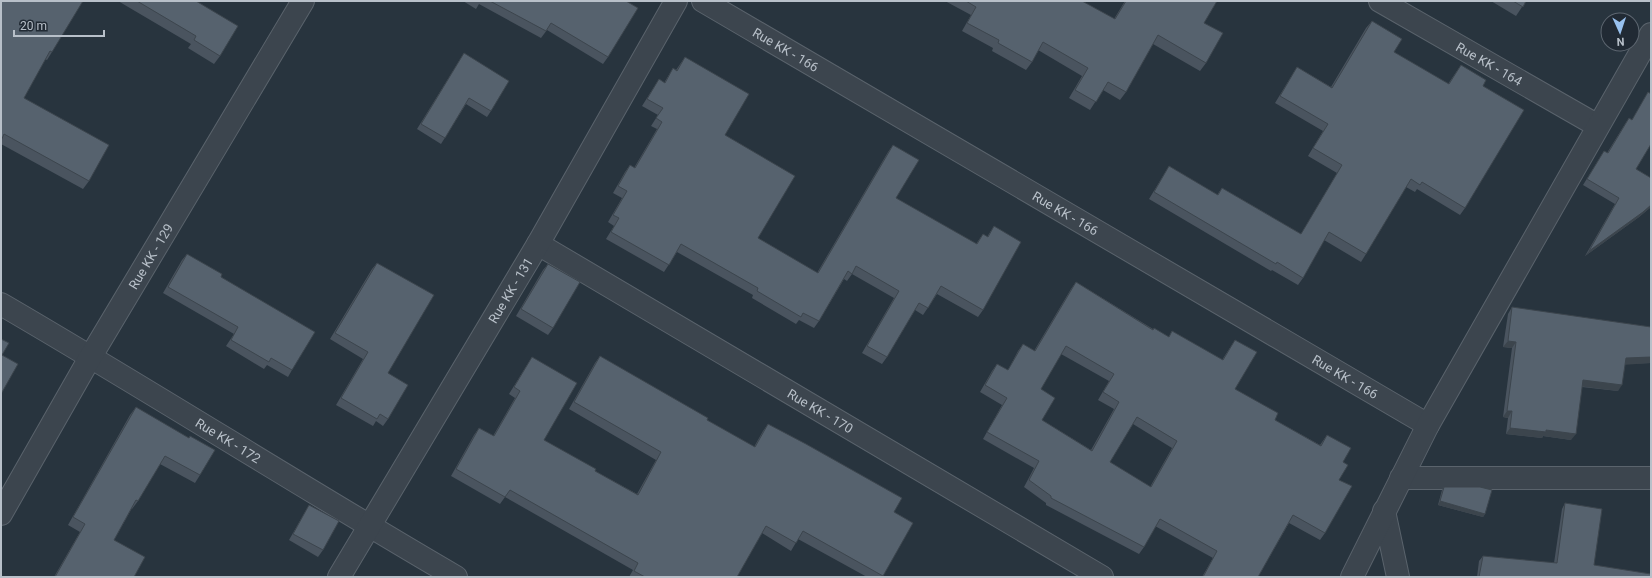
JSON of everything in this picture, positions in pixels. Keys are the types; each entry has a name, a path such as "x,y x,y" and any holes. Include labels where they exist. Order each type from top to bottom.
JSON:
{"street":[{"name":"Rue KK - 129","path":"1,514 91,356 303,1"},
{"name":"Rue KK - 131","path":"339,577 538,244 676,1"},
{"name":"Rue KK - 166","path":"703,1 1428,425"},
{"name":"Rue KK - 164","path":"1380,1 1598,126"},
{"path":"1352,577 1428,425 1651,34"},
{"name":"Rue KK - 170","path":"538,244 1102,577"},
{"name":"Rue KK - 172","path":"1,304 91,356 370,527 456,577"},
{"path":"1401,478 1651,478"},
{"path":"1384,511 1398,577"}],"building":[{"path":"1,1 83,1 52,52 50,51 24,98 109,145 89,181 4,134 1,141"},
{"path":"137,1 196,1 238,26 220,56 194,40 196,36"},
{"path":"490,1 626,1 638,8 608,57 551,23 546,31"},
{"path":"966,1 1082,1 1115,19 1126,1 1217,1 1204,23 1223,33 1206,63 1158,35 1126,92 1108,82 1096,102 1075,90 1088,68 1043,42 1032,62 998,43 999,40 967,23 976,7"},
{"path":"1513,1 1526,1 1523,7"},
{"path":"1372,21 1402,39 1394,52 1449,84 1461,65 1486,80 1483,86 1524,110 1465,208 1422,182 1420,185 1411,179 1366,254 1329,232 1303,278 1277,262 1276,264 1154,192 1169,166 1218,195 1222,188 1301,234 1342,165 1313,148 1328,124 1280,96 1297,67 1332,88"},
{"path":"464,53 509,81 491,111 469,98 445,138 421,124"},
{"path":"685,57 749,94 725,135 795,176 758,238 818,273 893,145 919,160 896,198 977,244 983,234 988,237 994,226 1021,242 983,310 941,286 928,308 919,303 887,357 867,346 899,291 856,266 852,274 848,271 819,321 803,313 801,317 757,291 758,288 681,244 669,265 611,232 619,218 613,215 627,191 618,186 630,165 635,168 662,122 656,118 663,108 647,99 659,79 665,83 673,68 677,71"},
{"path":"1648,92 1651,94 1651,144 1636,169 1651,178 1651,205 1589,251 1619,198 1587,179 1604,151 1608,153 1629,118 1632,120"},
{"path":"187,254 222,274 221,277 315,332 292,370 271,358 269,362 231,340 238,327 168,287"},
{"path":"377,263 434,295 388,373 408,385 388,419 380,414 377,419 341,398 368,352 335,333"},
{"path":"548,264 580,282 553,328 521,309"},
{"path":"1076,282 1153,330 1154,328 1169,337 1172,331 1223,360 1235,340 1257,352 1235,389 1278,413 1275,420 1321,446 1327,435 1351,448 1343,462 1348,465 1339,480 1352,486 1325,533 1293,515 1258,577 1203,577 1217,551 1160,519 1144,547 1051,498 1051,496 1029,480 1039,461 987,432 1007,398 985,385 997,364 1008,370 1023,344 1035,351","holes":["1066,346 1114,374 1103,392 1119,402 1092,451 1042,420 1055,398 1041,389","1137,417 1177,441 1151,487 1110,462"]},
{"path":"1512,307 1651,327 1651,357 1626,358 1622,385 1583,380 1576,434 1546,430 1546,432 1510,428 1512,411 1507,411 1516,342 1508,341"},
{"path":"1,339 9,343 2,355 18,364 1,394"},
{"path":"600,356 708,418 707,420 755,447 768,424 902,498 894,512 913,523 883,576 803,531 796,543 766,526 737,577 645,577 634,571 638,563 510,490 505,497 456,469 479,428 494,436 520,391 514,387 532,357 577,383 544,440 596,469 595,471 638,495 661,452 574,402"},
{"path":"136,407 189,438 190,436 215,450 200,475 165,456 138,501 136,500 114,540 145,557 134,577 55,577 85,524 73,517"},
{"path":"1444,487 1480,487 1492,490 1485,514 1440,501"},
{"path":"1565,503 1602,509 1594,565 1651,574 1651,577 1479,577 1483,556 1557,563"},
{"path":"309,505 339,521 323,550 293,534"}]}
